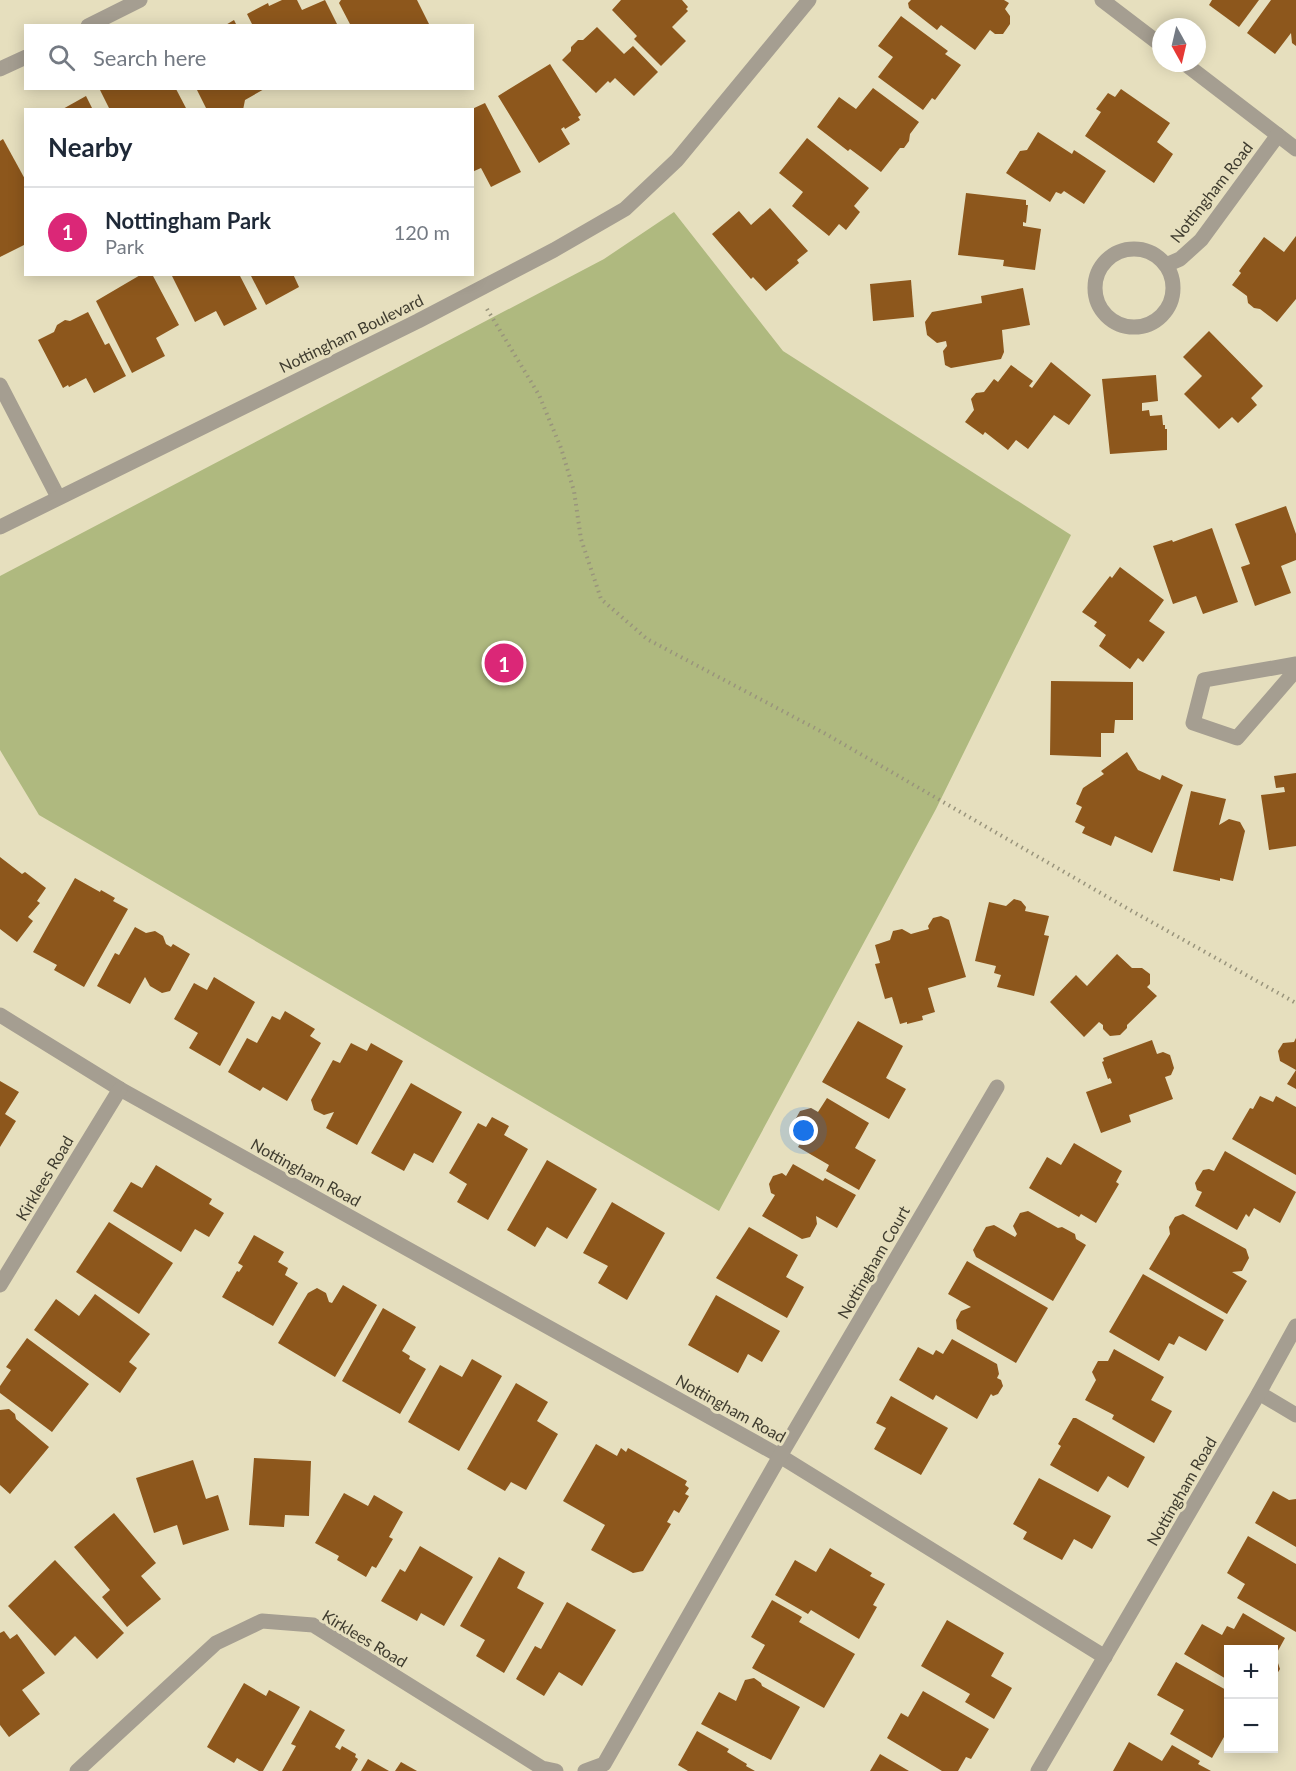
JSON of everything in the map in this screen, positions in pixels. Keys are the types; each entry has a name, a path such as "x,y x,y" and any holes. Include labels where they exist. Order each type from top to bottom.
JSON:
{"street":[{"path":"92,24 140,0"},
{"name":"Nottingham Boulevard","path":"0,527 476,291 625,209 677,160 809,0"},
{"path":"1102,0 1152,38"},
{"path":"0,69 24,58"},
{"name":"Nottingham Road","path":"1196,72 1296,149"},
{"name":"Nottingham Road","path":"1166,265 1180,259 1200,240 1278,135"},
{"name":"Nottingham Road","path":"1143,250 1156,256 1166,265 1173,281 1173,295 1168,308 1159,319 1139,327 1126,327 1113,322 1103,313 1097,301 1095,287 1097,274 1109,258 1121,251 1143,250"},
{"path":"0,385 58,497"},
{"path":"1296,664 1204,680 1193,723 1237,738 1296,669"},
{"name":"Nottingham Road","path":"0,1015 120,1089 780,1456 1105,1657 1296,1326"},
{"name":"Nottingham Court","path":"780,1456 997,1087"},
{"name":"Kirklees Road","path":"0,1285 120,1089"},
{"path":"1259,1393 1296,1415"},
{"path":"585,1771 604,1764 780,1456"},
{"name":"Kirklees Road","path":"77,1771 216,1642 262,1621 313,1625 542,1768 556,1771"},
{"path":"1038,1771 1105,1657"}],"path":[{"path":"476,291 539,395 561,448 574,491 581,539 601,599 639,633 824,733 1296,1003"}],"green space":[{"path":"674,212 783,351 1071,535 936,809 719,1211 39,815 0,750 0,576 604,259"}],"building":[{"path":"282,0 297,0 302,10 325,0 337,24 252,24 247,14 268,3 269,6"},
{"path":"341,0 417,0 429,24 350,24 339,3"},
{"path":"621,0 682,0 688,7 686,9 688,11 672,27 686,41 661,66 634,39 637,36 612,10"},
{"path":"911,0 1004,0 1009,3 1005,9 1010,16 1010,24 1003,34 995,34 990,30 975,50 941,25 937,30 909,8 908,3"},
{"path":"1212,0 1259,0 1239,27 1209,5"},
{"path":"1271,0 1296,0 1296,46 1292,43 1291,33 1275,54 1247,33"},
{"path":"901,16 948,51 945,54 961,65 935,100 932,98 923,110 878,77 893,57 878,46"},
{"path":"597,27 624,54 633,46 658,72 634,96 615,78 610,83 608,81 596,93 562,60 578,40 583,40"},
{"path":"550,64 581,115 578,117 580,120 561,129 570,144 539,163 498,96"},
{"path":"873,88 919,122 904,148 900,148 881,172 850,149 848,151 817,127 839,97 856,109"},
{"path":"1121,89 1170,123 1157,142 1173,154 1154,183 1085,136 1101,112 1096,109 1108,93 1115,97"},
{"path":"100,90 177,90 186,108 109,108"},
{"path":"197,90 262,90 245,100 243,108 206,108"},
{"path":"86,96 92,108 65,108"},
{"path":"485,103 521,172 491,187 481,168 474,171 474,108"},
{"path":"1038,132 1072,154 1074,150 1106,171 1084,204 1064,191 1061,194 1056,192 1050,202 1006,173 1020,151 1027,150"},
{"path":"807,138 869,188 854,206 860,212 846,230 839,224 829,236 792,206 803,192 779,173"},
{"path":"3,139 24,177 24,245 0,257 0,141"},
{"path":"966,193 1026,200 1026,205 1028,205 1026,223 1023,222 1023,226 1041,229 1035,270 1003,266 1004,260 958,255"},
{"path":"770,208 808,251 797,260 799,263 766,291 753,277 751,279 712,234 739,211 751,225"},
{"path":"1296,236 1296,299 1277,322 1260,309 1254,308 1248,303 1247,296 1232,285 1241,273 1239,271 1264,237 1284,252"},
{"path":"139,276 153,276 179,325 156,338 165,356 132,373 96,301"},
{"path":"172,276 240,276 257,309 224,326 216,311 195,322"},
{"path":"251,276 294,276 299,287 266,305"},
{"path":"911,280 914,317 873,321 870,284"},
{"path":"1023,288 1030,325 1002,330 1004,352 1001,359 951,368 945,365 943,351 947,346 946,341 937,343 927,335 925,322 932,312 982,303 981,296"},
{"path":"88,312 105,345 109,343 126,376 94,393 86,378 63,388 38,340 54,332 57,325 65,320 70,321"},
{"path":"1209,331 1263,386 1251,398 1257,405 1238,423 1232,417 1219,429 1184,394 1202,376 1183,357"},
{"path":"1051,362 1091,395 1069,425 1054,415 1028,449 1016,440 1008,450 985,432 983,435 965,422 974,410 971,399 976,393 984,392 994,379 998,382 1011,365 1033,381 1029,386 1032,388"},
{"path":"1156,375 1158,401 1142,403 1142,411 1149,410 1150,416 1162,415 1163,425 1167,429 1167,450 1110,454 1102,379"},
{"path":"1286,506 1296,534 1296,560 1281,566 1291,593 1255,606 1241,567 1250,564 1235,524"},
{"path":"1212,528 1238,602 1203,614 1196,596 1173,604 1153,546 1172,540 1173,542"},
{"path":"1120,567 1164,600 1149,621 1165,632 1143,662 1138,658 1130,669 1099,646 1106,635 1094,626 1097,622 1082,612 1110,576 1112,578"},
{"path":"1051,681 1133,682 1133,720 1115,720 1114,733 1101,733 1101,757 1050,755"},
{"path":"1127,752 1138,770 1160,780 1162,775 1183,785 1152,853 1115,836 1111,846 1082,833 1085,827 1075,822 1082,807 1076,804 1083,788 1104,774 1101,771"},
{"path":"1296,773 1296,846 1269,850 1261,795 1285,792 1284,787 1276,788 1274,776"},
{"path":"1191,791 1226,799 1219,825 1229,819 1240,822 1245,831 1233,881 1220,878 1220,881 1173,871"},
{"path":"0,857 22,874 25,872 46,888 37,901 40,903 28,917 33,921 17,942 0,929"},
{"path":"75,878 115,898 113,901 128,909 84,987 54,970 57,965 33,952"},
{"path":"1014,899 1021,901 1026,907 1025,911 1049,916 1044,935 1049,936 1034,996 997,987 1001,975 994,973 996,966 975,961 989,902 1006,906"},
{"path":"941,916 949,920 966,977 928,988 935,1012 922,1016 923,1020 900,1024 892,997 885,999 875,964 880,963 875,945 890,940 893,931 902,929 911,934 929,929 928,926 933,918"},
{"path":"135,927 146,933 155,931 163,936 166,944 171,947 173,944 190,954 170,991 162,993 150,986 145,977 130,1004 97,986 115,953 119,955"},
{"path":"1117,954 1132,968 1142,968 1150,974 1150,984 1147,987 1157,996 1127,1025 1120,1035 1110,1036 1099,1022 1084,1037 1050,1002 1076,975 1087,986"},
{"path":"214,977 255,1002 220,1066 189,1048 198,1033 174,1019 194,983 207,990"},
{"path":"285,1011 315,1029 310,1036 321,1043 287,1101 263,1087 260,1091 228,1072 247,1038 257,1043 272,1016 280,1020"},
{"path":"858,1021 903,1046 886,1078 906,1089 889,1119 822,1082"},
{"path":"1296,1038 1296,1070 1280,1061 1278,1051 1283,1043 1294,1042"},
{"path":"1152,1040 1157,1054 1163,1052 1170,1055 1174,1068 1171,1075 1165,1077 1173,1099 1129,1115 1131,1122 1101,1133 1086,1092 1112,1083 1110,1078 1108,1079 1102,1062 1103,1058"},
{"path":"351,1043 367,1051 371,1043 403,1061 357,1145 326,1128 334,1112 324,1115 314,1110 311,1100 333,1060 340,1063"},
{"path":"1296,1070 1296,1089 1287,1084"},
{"path":"0,1081 19,1092 5,1114 16,1121 0,1147"},
{"path":"411,1083 462,1112 433,1163 414,1153 404,1171 371,1153"},
{"path":"1260,1096 1273,1102 1276,1096 1296,1107 1296,1175 1232,1139 1250,1108 1253,1109"},
{"path":"827,1098 869,1123 855,1148 876,1160 859,1190 826,1171 829,1165 798,1147 805,1135 797,1130 795,1120 800,1111 811,1108 818,1112"},
{"path":"492,1117 509,1126 504,1135 528,1149 488,1220 457,1202 467,1184 449,1173 478,1123 486,1127"},
{"path":"1074,1143 1122,1171 1116,1182 1119,1184 1096,1223 1081,1214 1079,1217 1029,1188 1047,1157 1061,1165"},
{"path":"1225,1151 1296,1192 1280,1223 1254,1208 1249,1217 1246,1214 1237,1230 1195,1206 1202,1192 1197,1190 1195,1183 1203,1170 1214,1171"},
{"path":"547,1160 597,1189 567,1239 547,1227 535,1247 507,1230"},
{"path":"793,1164 823,1181 825,1178 856,1195 837,1228 816,1216 817,1224 810,1237 802,1239 762,1216 775,1195 771,1193 769,1184 773,1176 782,1173 786,1176"},
{"path":"156,1165 212,1199 209,1204 224,1213 209,1237 195,1229 181,1252 113,1211 131,1182 142,1188"},
{"path":"612,1202 665,1233 627,1300 598,1283 608,1266 583,1253"},
{"path":"1028,1211 1058,1228 1062,1227 1075,1234 1076,1239 1086,1245 1053,1301 976,1257 973,1250 986,1227 994,1225 1015,1237 1017,1234 1013,1226 1020,1213"},
{"path":"1183,1214 1246,1249 1249,1258 1242,1271 1232,1272 1247,1281 1227,1314 1149,1269 1170,1234 1169,1227 1175,1217"},
{"path":"109,1222 173,1263 139,1314 76,1272"},
{"path":"749,1227 798,1255 786,1277 804,1287 787,1318 716,1278"},
{"path":"254,1235 284,1252 278,1262 288,1268 285,1275 298,1283 273,1326 222,1297 237,1271 239,1272 243,1266 238,1263"},
{"path":"967,1261 1048,1308 1016,1363 957,1329 956,1320 961,1311 971,1307 948,1294"},
{"path":"1143,1274 1224,1320 1206,1351 1179,1336 1174,1345 1169,1343 1159,1361 1109,1332"},
{"path":"343,1285 377,1305 335,1377 278,1343 308,1293 317,1288 326,1293 329,1302 332,1303"},
{"path":"95,1294 150,1334 129,1362 137,1368 120,1393 34,1330 56,1299 79,1316"},
{"path":"716,1295 780,1331 762,1362 748,1354 738,1373 688,1345"},
{"path":"383,1308 416,1327 402,1351 410,1356 409,1359 426,1369 400,1414 342,1381"},
{"path":"27,1338 89,1384 52,1432 0,1393 0,1386 11,1370 6,1367"},
{"path":"952,1339 997,1364 999,1374 997,1378 1001,1380 1003,1386 998,1394 993,1396 991,1394 977,1419 936,1395 933,1400 899,1380 918,1347 933,1355 936,1350 943,1354"},
{"path":"1114,1349 1164,1377 1151,1400 1172,1411 1154,1443 1112,1419 1114,1415 1085,1400 1096,1380 1092,1372 1098,1361 1108,1361"},
{"path":"472,1359 502,1376 459,1451 408,1422 440,1365 462,1377"},
{"path":"516,1383 548,1402 537,1421 558,1434 526,1490 511,1482 505,1491 467,1469"},
{"path":"891,1396 948,1428 921,1475 874,1449 886,1428 876,1423"},
{"path":"9,1409 15,1414 16,1419 49,1447 10,1494 0,1485 0,1410"},
{"path":"1073,1418 1145,1457 1128,1488 1108,1476 1098,1492 1050,1465 1061,1446 1058,1444"},
{"path":"596,1444 617,1456 621,1448 626,1452 628,1448 687,1481 685,1485 689,1488 685,1494 689,1496 679,1513 674,1510 667,1522 671,1524 643,1571 633,1573 591,1550 605,1525 563,1501"},
{"path":"254,1458 311,1461 309,1516 285,1515 284,1527 249,1525"},
{"path":"193,1460 206,1499 218,1495 229,1530 183,1545 177,1525 154,1533 136,1478"},
{"path":"1039,1478 1111,1516 1092,1549 1074,1539 1062,1560 1023,1539 1027,1532 1013,1524"},
{"path":"1273,1491 1289,1500 1296,1499 1296,1547 1255,1523"},
{"path":"344,1493 368,1506 374,1495 403,1512 389,1537 393,1539 376,1568 372,1566 366,1577 337,1560 339,1556 315,1543"},
{"path":"114,1513 156,1563 141,1576 161,1599 127,1627 102,1597 110,1590 74,1547"},
{"path":"1248,1536 1296,1564 1296,1632 1237,1598 1245,1584 1227,1573"},
{"path":"420,1546 473,1577 444,1626 421,1613 417,1621 381,1601 400,1569 405,1572"},
{"path":"830,1548 872,1573 870,1576 885,1584 873,1605 877,1607 859,1639 811,1610 808,1614 775,1595 795,1560 816,1572"},
{"path":"499,1557 525,1572 517,1588 544,1603 504,1673 476,1656 485,1640 460,1626"},
{"path":"55,1560 124,1633 97,1659 75,1636 55,1656 8,1606"},
{"path":"772,1600 802,1617 799,1622 855,1654 824,1708 752,1668 765,1645 751,1637"},
{"path":"567,1602 616,1630 582,1686 559,1672 544,1696 516,1679 535,1646 541,1649"},
{"path":"1243,1613 1285,1638 1278,1651 1278,1645 1224,1645 1224,1678 1184,1654 1202,1624 1222,1635 1227,1626 1234,1629"},
{"path":"947,1620 1004,1653 991,1676 1012,1688 994,1719 965,1702 970,1694 921,1666"},
{"path":"4,1631 10,1639 17,1634 45,1673 22,1690 40,1714 9,1737 0,1725 0,1633"},
{"path":"1176,1662 1224,1689 1224,1737 1212,1758 1170,1734 1184,1710 1157,1695"},
{"path":"754,1678 762,1686 800,1707 771,1760 701,1724 719,1692 736,1701 745,1680"},
{"path":"244,1683 266,1696 269,1690 300,1707 263,1771 237,1758 234,1763 207,1747"},
{"path":"923,1691 989,1729 971,1759 966,1757 958,1771 942,1771 887,1738 901,1713 908,1717"},
{"path":"310,1710 345,1730 335,1747 340,1750 342,1746 356,1754 355,1757 358,1759 351,1771 282,1771 296,1746 291,1744"},
{"path":"697,1731 729,1749 727,1752 755,1771 688,1771 678,1765"},
{"path":"1129,1742 1162,1761 1172,1745 1200,1761 1198,1764 1211,1771 1113,1771"},
{"path":"880,1754 909,1771 870,1771"},
{"path":"368,1759 389,1771 361,1771"},
{"path":"401,1762 417,1771 395,1771"}],"place":[{"name":"Nottingham Park","path":"504,663"}]}
